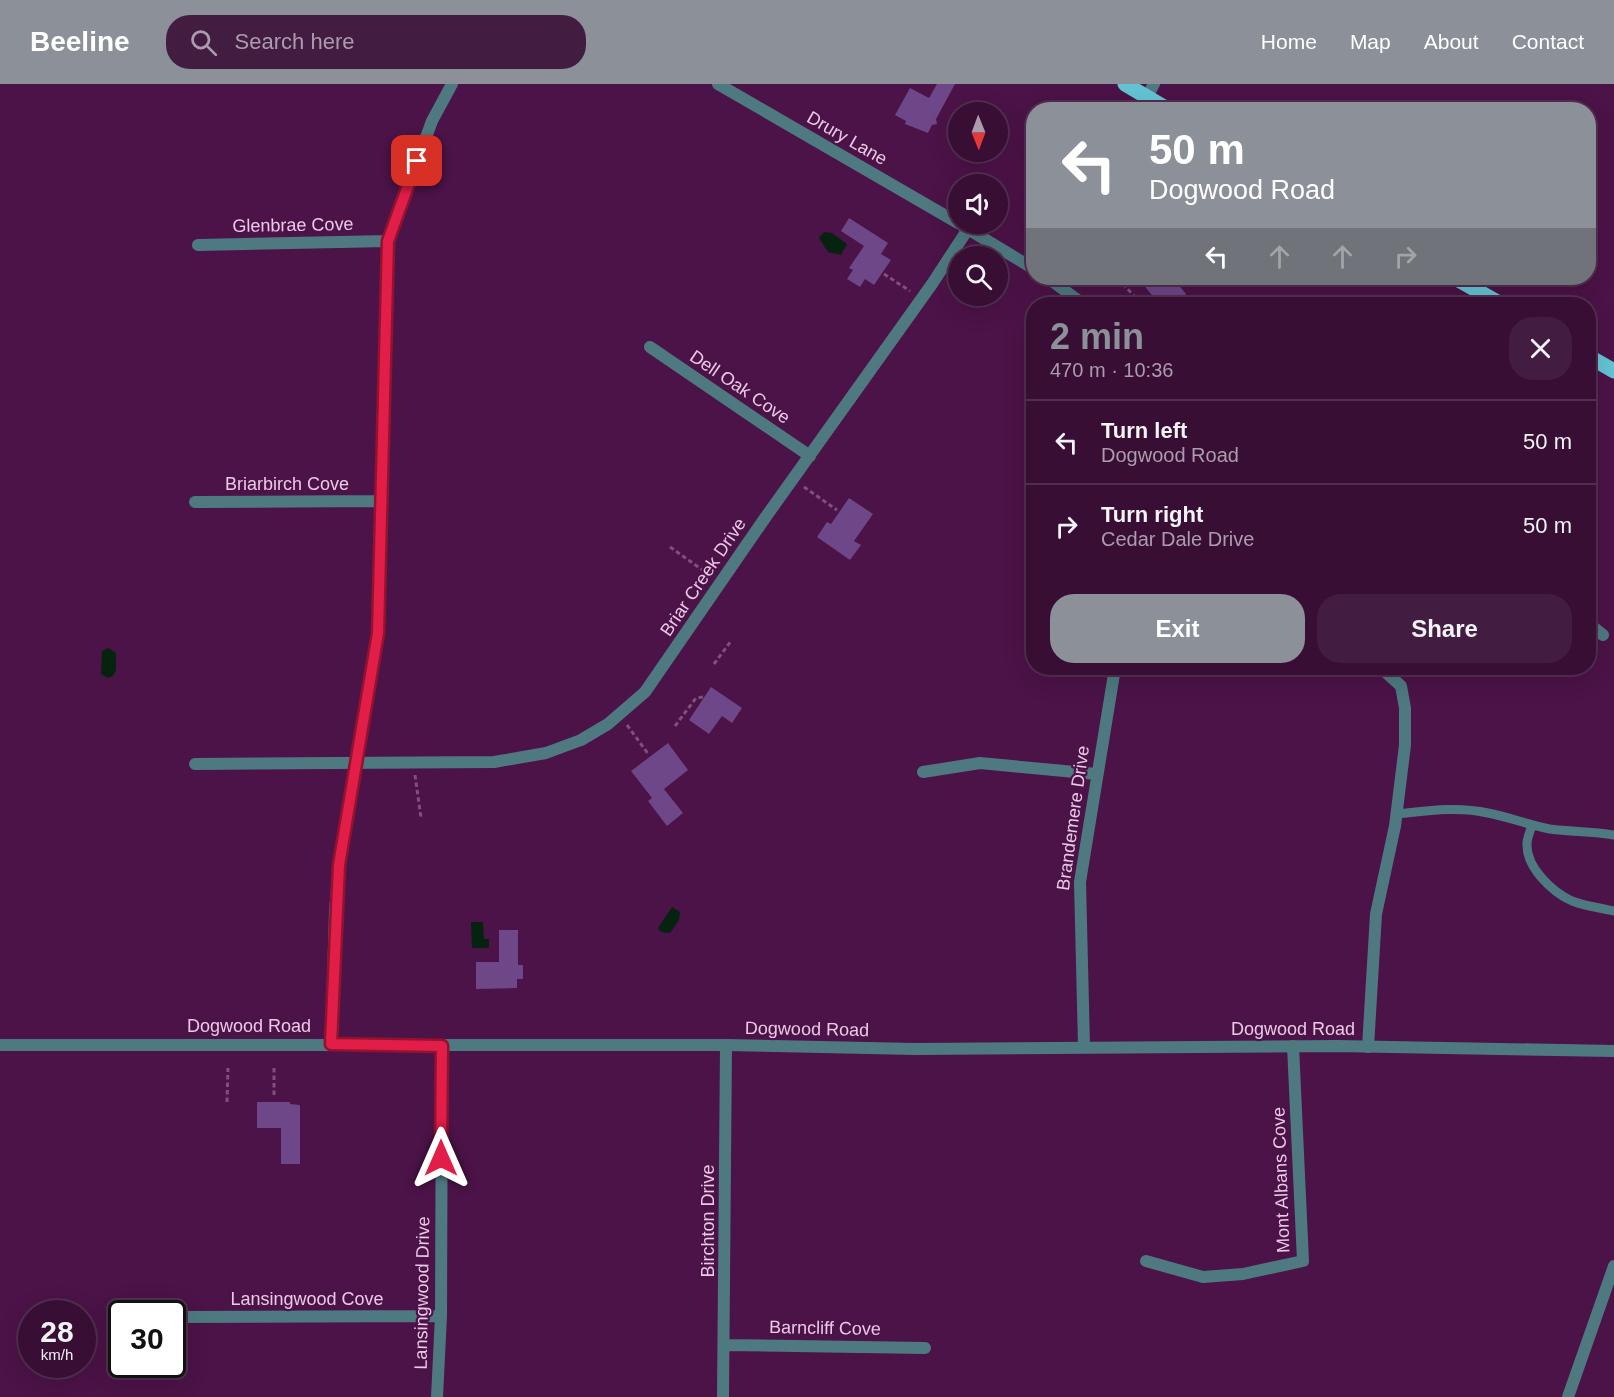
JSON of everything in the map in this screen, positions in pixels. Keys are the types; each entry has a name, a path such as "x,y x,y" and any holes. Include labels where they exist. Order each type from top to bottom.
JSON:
{"main road":[{"path":"1125,84 1151,90 1162,102"},
{"path":"1463,285 1476,297"},
{"path":"1596,361 1614,371"}],"street":[{"path":"331,1044 336,899 355,762 378,633 379,501 388,241 432,121 452,84"},
{"name":"Drury Lane","path":"718,84 948,217"},
{"name":"Briar Creek Drive","path":"195,764 494,762 519,759 581,740 608,724 645,692 932,284 957,234"},
{"path":"977,234 1026,264"},
{"name":"Glenbrae Cove","path":"198,245 388,241"},
{"path":"1057,285 1074,297"},
{"name":"Dell Oak Cove","path":"650,347 810,456"},
{"name":"Briarbirch Cove","path":"195,502 379,501"},
{"path":"1596,629 1603,635"},
{"name":"Brandemere Drive","path":"1084,1046 1080,882 1114,675"},
{"path":"1368,1047 1376,914 1396,814 1405,745 1405,708 1401,686 1389,675"},
{"path":"923,772 981,763 1096,774"},
{"name":"Dogwood Road","path":"0,1045 726,1045 915,1049 1293,1046 1614,1051"},
{"name":"Birchton Drive","path":"723,1397 726,1345 726,1045"},
{"name":"Lansingwood Drive","path":"437,1397 441,1316 442,1046"},
{"name":"Mont Albans Cove","path":"1146,1261 1203,1277 1244,1274 1303,1262 1293,1046"},
{"path":"1568,1397 1614,1266"},
{"name":"Lansingwood Cove","path":"186,1317 441,1316"},
{"name":"Barncliff Cove","path":"726,1345 925,1348"}],"lane":[{"path":"1396,814 1441,809 1486,812 1564,831 1592,830 1614,835"},
{"path":"1533,825 1527,842 1528,853 1543,878 1571,900 1614,911"}],"path":[{"path":"884,274 912,292"},
{"path":"1124,285 1135,297"},
{"path":"803,486 837,510"},
{"path":"670,547 712,577"},
{"path":"714,664 731,641"},
{"path":"675,726 696,698 703,697"},
{"path":"627,724 649,755"},
{"path":"415,774 421,818"},
{"path":"227,1102 228,1068"},
{"path":"273,1068 274,1096"}],"shaded area":[{"path":"824,232 832,233 847,244 841,255 828,252 819,238"},
{"path":"108,648 116,653 116,670 113,676 108,678 101,674 102,651"},
{"path":"672,907 680,912 679,920 670,933 661,932 658,928"},
{"path":"471,922 483,922 484,939 489,939 489,948 472,948"}],"building":[{"path":"937,84 955,84 936,119 937,124 932,125 928,133 905,124 906,121 895,115 910,88 929,98"},
{"path":"849,218 888,243 881,254 891,260 874,285 865,279 860,287 847,279 853,270 849,268 864,246 841,231"},
{"path":"1144,285 1179,285 1186,294 1182,297 1153,297"},
{"path":"849,498 873,514 854,541 861,545 850,560 817,537 827,522 831,524"},
{"path":"711,687 742,708 732,723 722,716 709,734 689,720"},
{"path":"668,743 688,770 664,789 683,813 667,826 648,801 652,798 631,771"},
{"path":"499,930 518,930 518,965 523,965 523,979 517,979 517,988 476,989 476,962 499,962"},
{"path":"257,1102 290,1102 290,1104 300,1105 300,1164 281,1164 281,1128 257,1128"}],"route":[{"path":"417,161 388,241 379,501 378,633 339,865 335,911 331,1044 442,1046 441,1158"}]}
